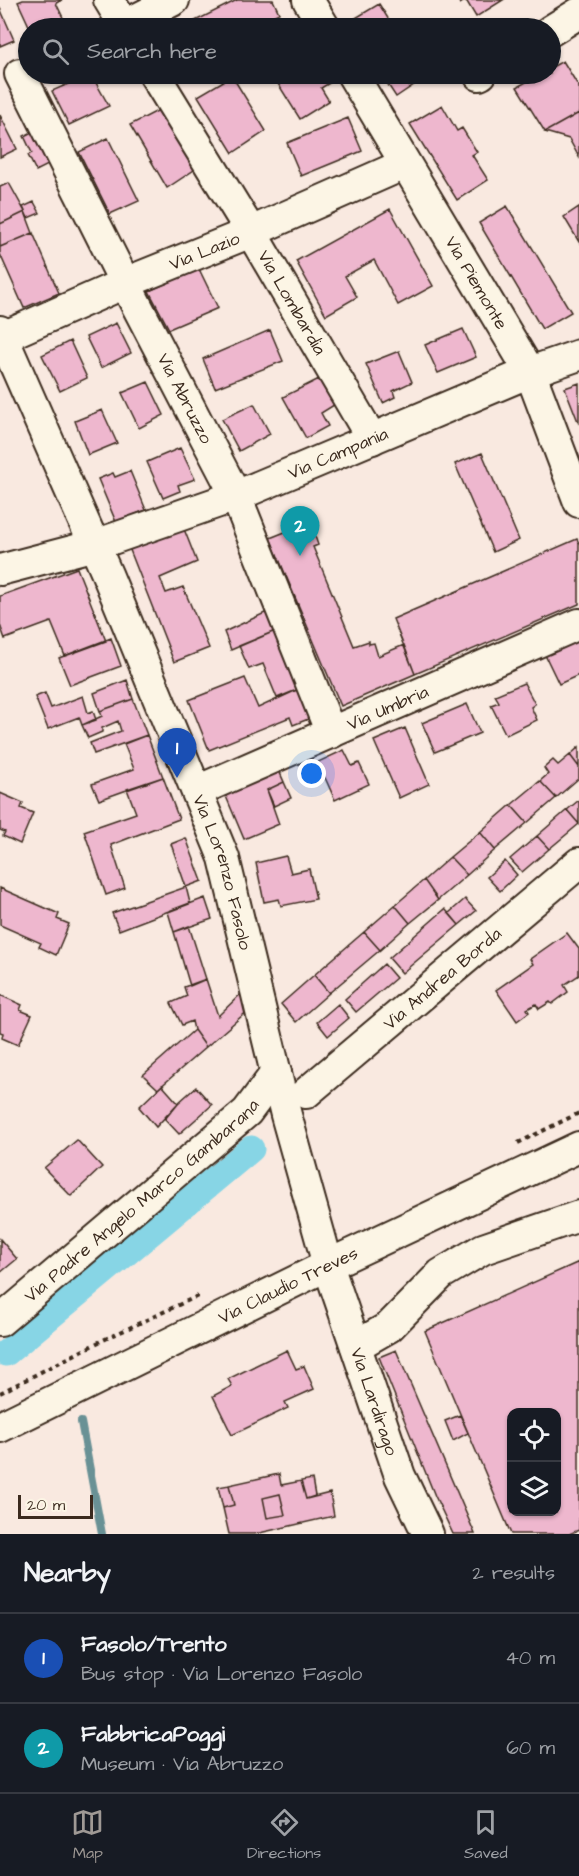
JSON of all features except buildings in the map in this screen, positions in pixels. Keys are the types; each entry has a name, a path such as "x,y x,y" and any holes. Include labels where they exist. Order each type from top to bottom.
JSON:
{"street":[{"path":"109,0 118,18"},
{"path":"141,18 174,0"},
{"path":"308,0 319,18"},
{"path":"561,24 579,13"},
{"name":"Via Abruzzo","path":"20,84 236,496 331,733"},
{"name":"Via Lombardia","path":"160,84 251,232 372,439"},
{"name":"Via Piemonte","path":"358,84 530,372 579,502"},
{"name":"Via Lazio","path":"1,334 251,232 405,164"},
{"name":"Via Lorenzo Fasolo","path":"1,334 95,545 224,858 276,1073 328,1265"},
{"name":"Via Campania","path":"0,570 95,545 236,496 530,372 579,355"},
{"name":"Via Umbria","path":"197,791 579,624"},
{"name":"Via Andrea Borda","path":"306,1093 579,863"},
{"name":"Via Padre Angelo Marco Gambarana","path":"0,1320 248,1112 276,1073"},
{"name":"Via Claudio Treves","path":"0,1427 328,1265 579,1148"},
{"path":"356,1347 389,1327 441,1274 483,1249 579,1216"},
{"name":"Via Lardirago","path":"328,1265 400,1476 428,1534"}],"waterway":[{"path":"6,1353 251,1149"},
{"path":"81,1422 102,1534"}],"place":[{"name":"FabbricaPoggi","path":"300,556"},
{"name":"Fasolo/Trento","path":"177,778"}]}
